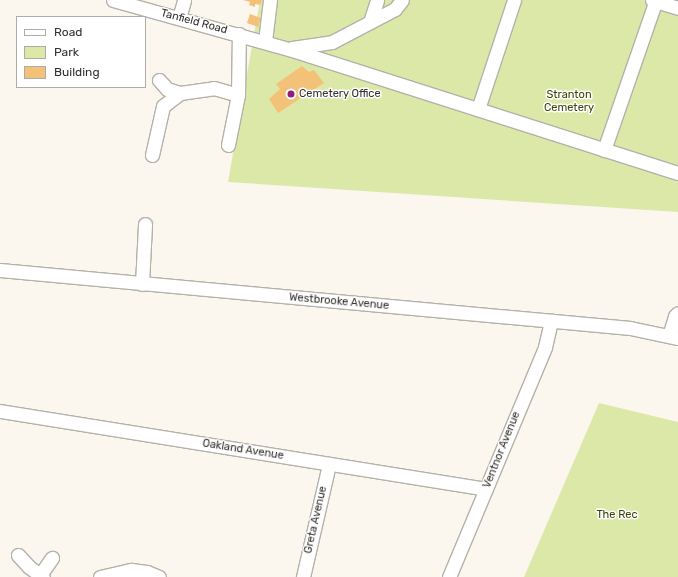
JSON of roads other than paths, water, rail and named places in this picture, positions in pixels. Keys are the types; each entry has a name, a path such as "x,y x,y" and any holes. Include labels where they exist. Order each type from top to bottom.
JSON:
{"street":[{"name":"Tanfield Road","path":"113,0 289,49 678,173"},
{"path":"179,18 184,0"},
{"path":"259,40 270,0"},
{"path":"370,22 377,0"},
{"path":"289,49 332,42 395,8 402,0"},
{"path":"478,109 514,0"},
{"path":"604,150 655,0 678,8"},
{"path":"228,145 238,95 239,34"},
{"path":"159,80 167,89 180,93 214,88 238,95"},
{"path":"152,155 164,106 180,93"},
{"path":"142,284 145,224"},
{"name":"Westbrooke Avenue","path":"0,270 630,328 674,337"},
{"path":"674,337 675,316 678,313"},
{"name":"Ventnor Avenue","path":"448,577 544,347 551,321"},
{"name":"Oakland Avenue","path":"0,411 486,489"},
{"name":"Greta Avenue","path":"303,577 329,464"},
{"path":"18,555 42,576 52,558"},
{"path":"100,577 132,570 147,572 160,577"}],"place":[{"name":"Cemetery Office","path":"291,94"}],"park label":[{"name":"Stranton Cemetery","path":"569,102"},
{"name":"The Rec","path":"617,515"}]}
